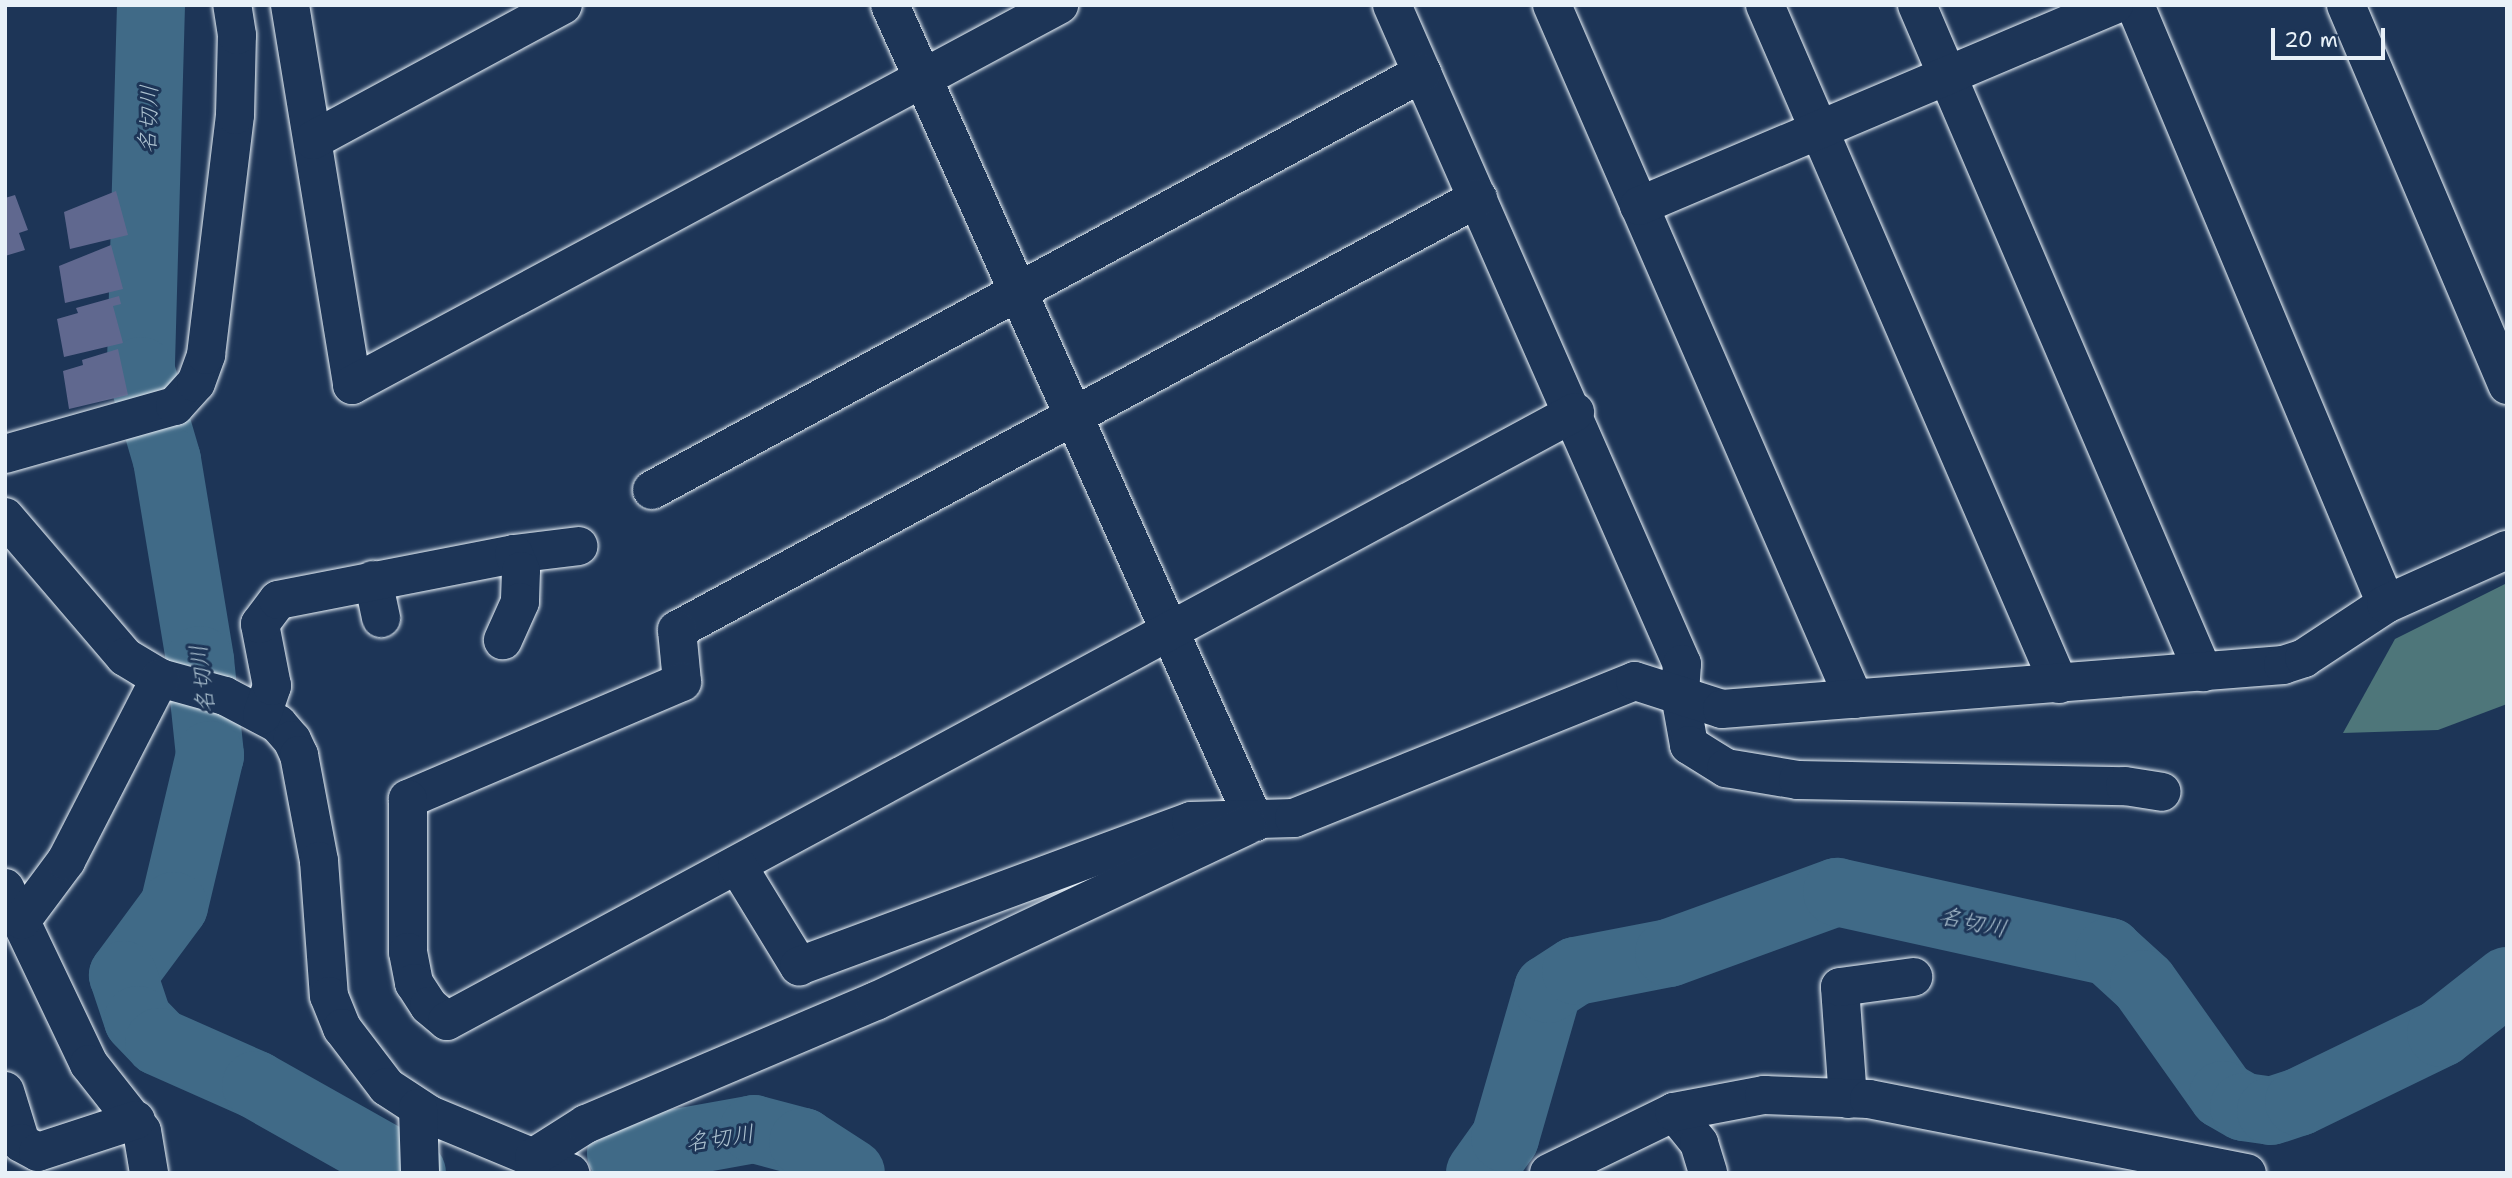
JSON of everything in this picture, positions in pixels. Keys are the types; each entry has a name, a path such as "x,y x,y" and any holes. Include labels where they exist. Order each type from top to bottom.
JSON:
{"street":[{"path":"5,454 126,423 175,406 196,383 206,355 235,115 237,35 232,5"},
{"path":"290,5 352,385 1059,5"},
{"path":"313,140 563,5"},
{"path":"890,5 1255,822"},
{"path":"1392,5 1574,412 1682,664 1680,695 1689,745 1727,768 1749,773 1845,783 2125,786 2162,792"},
{"path":"1552,5 1854,699"},
{"path":"1765,5 2059,684"},
{"path":"1917,5 2203,672"},
{"path":"1639,206 2114,5"},
{"path":"2135,5 2386,604"},
{"path":"2346,5 2507,385"},
{"path":"652,490 1019,294 1422,73"},
{"path":"1478,198 677,630 682,682 408,799 408,952 414,983 429,1006 447,1021 1574,412"},
{"path":"10,531 125,657 160,678 225,696 278,724 299,755 319,861 329,996 342,1028 387,1087 418,1108 569,1173"},
{"path":"262,715 272,686 260,624 271,605 373,580 514,554 579,546"},
{"path":"737,865 799,966 1191,821 1255,822 1294,818 1635,681 1721,709 2203,672 2304,658 2386,604 2507,550"},
{"path":"503,640 520,602 521,571 514,554"},
{"path":"373,580 381,618"},
{"path":"149,1173 136,1119 89,1064 14,904 66,861 160,678"},
{"path":"534,1157 586,1125 864,1006 1255,822"},
{"path":"1848,1098 1840,987 1913,977"},
{"path":"5,1091 21,1143 38,1152 136,1119"},
{"path":"1549,1173 1674,1112 1764,1095 1848,1098 2247,1173"},
{"path":"418,1108 420,1166"},
{"path":"1674,1112 1699,1143 1708,1173"}],"green space":[{"path":"2507,583 2507,704 2438,730 2343,733 2395,639"}],"building":[{"path":"116,191 128,235 70,249 64,212"},
{"path":"15,195 28,230 19,233 25,250 5,256 5,198"},
{"path":"111,245 123,289 65,303 59,266"},
{"path":"119,296 121,304 113,306 123,343 64,357 57,319 78,313 76,308"},
{"path":"118,349 128,395 69,409 63,371 83,365 82,360"}],"waterway":[{"name":"名切川","path":"151,5 141,371 167,460 200,660 210,755 174,906 123,975 138,1020 159,1042 256,1085 412,1173"},
{"name":"名切川","path":"1480,1173 1505,1138 1548,989 1576,971 1669,953 1837,892 2109,952 2144,984 2223,1095 2244,1107 2271,1111 2299,1102 2441,1033 2507,981"},
{"name":"名切川","path":"621,1153 754,1129 803,1142 851,1173"}]}
